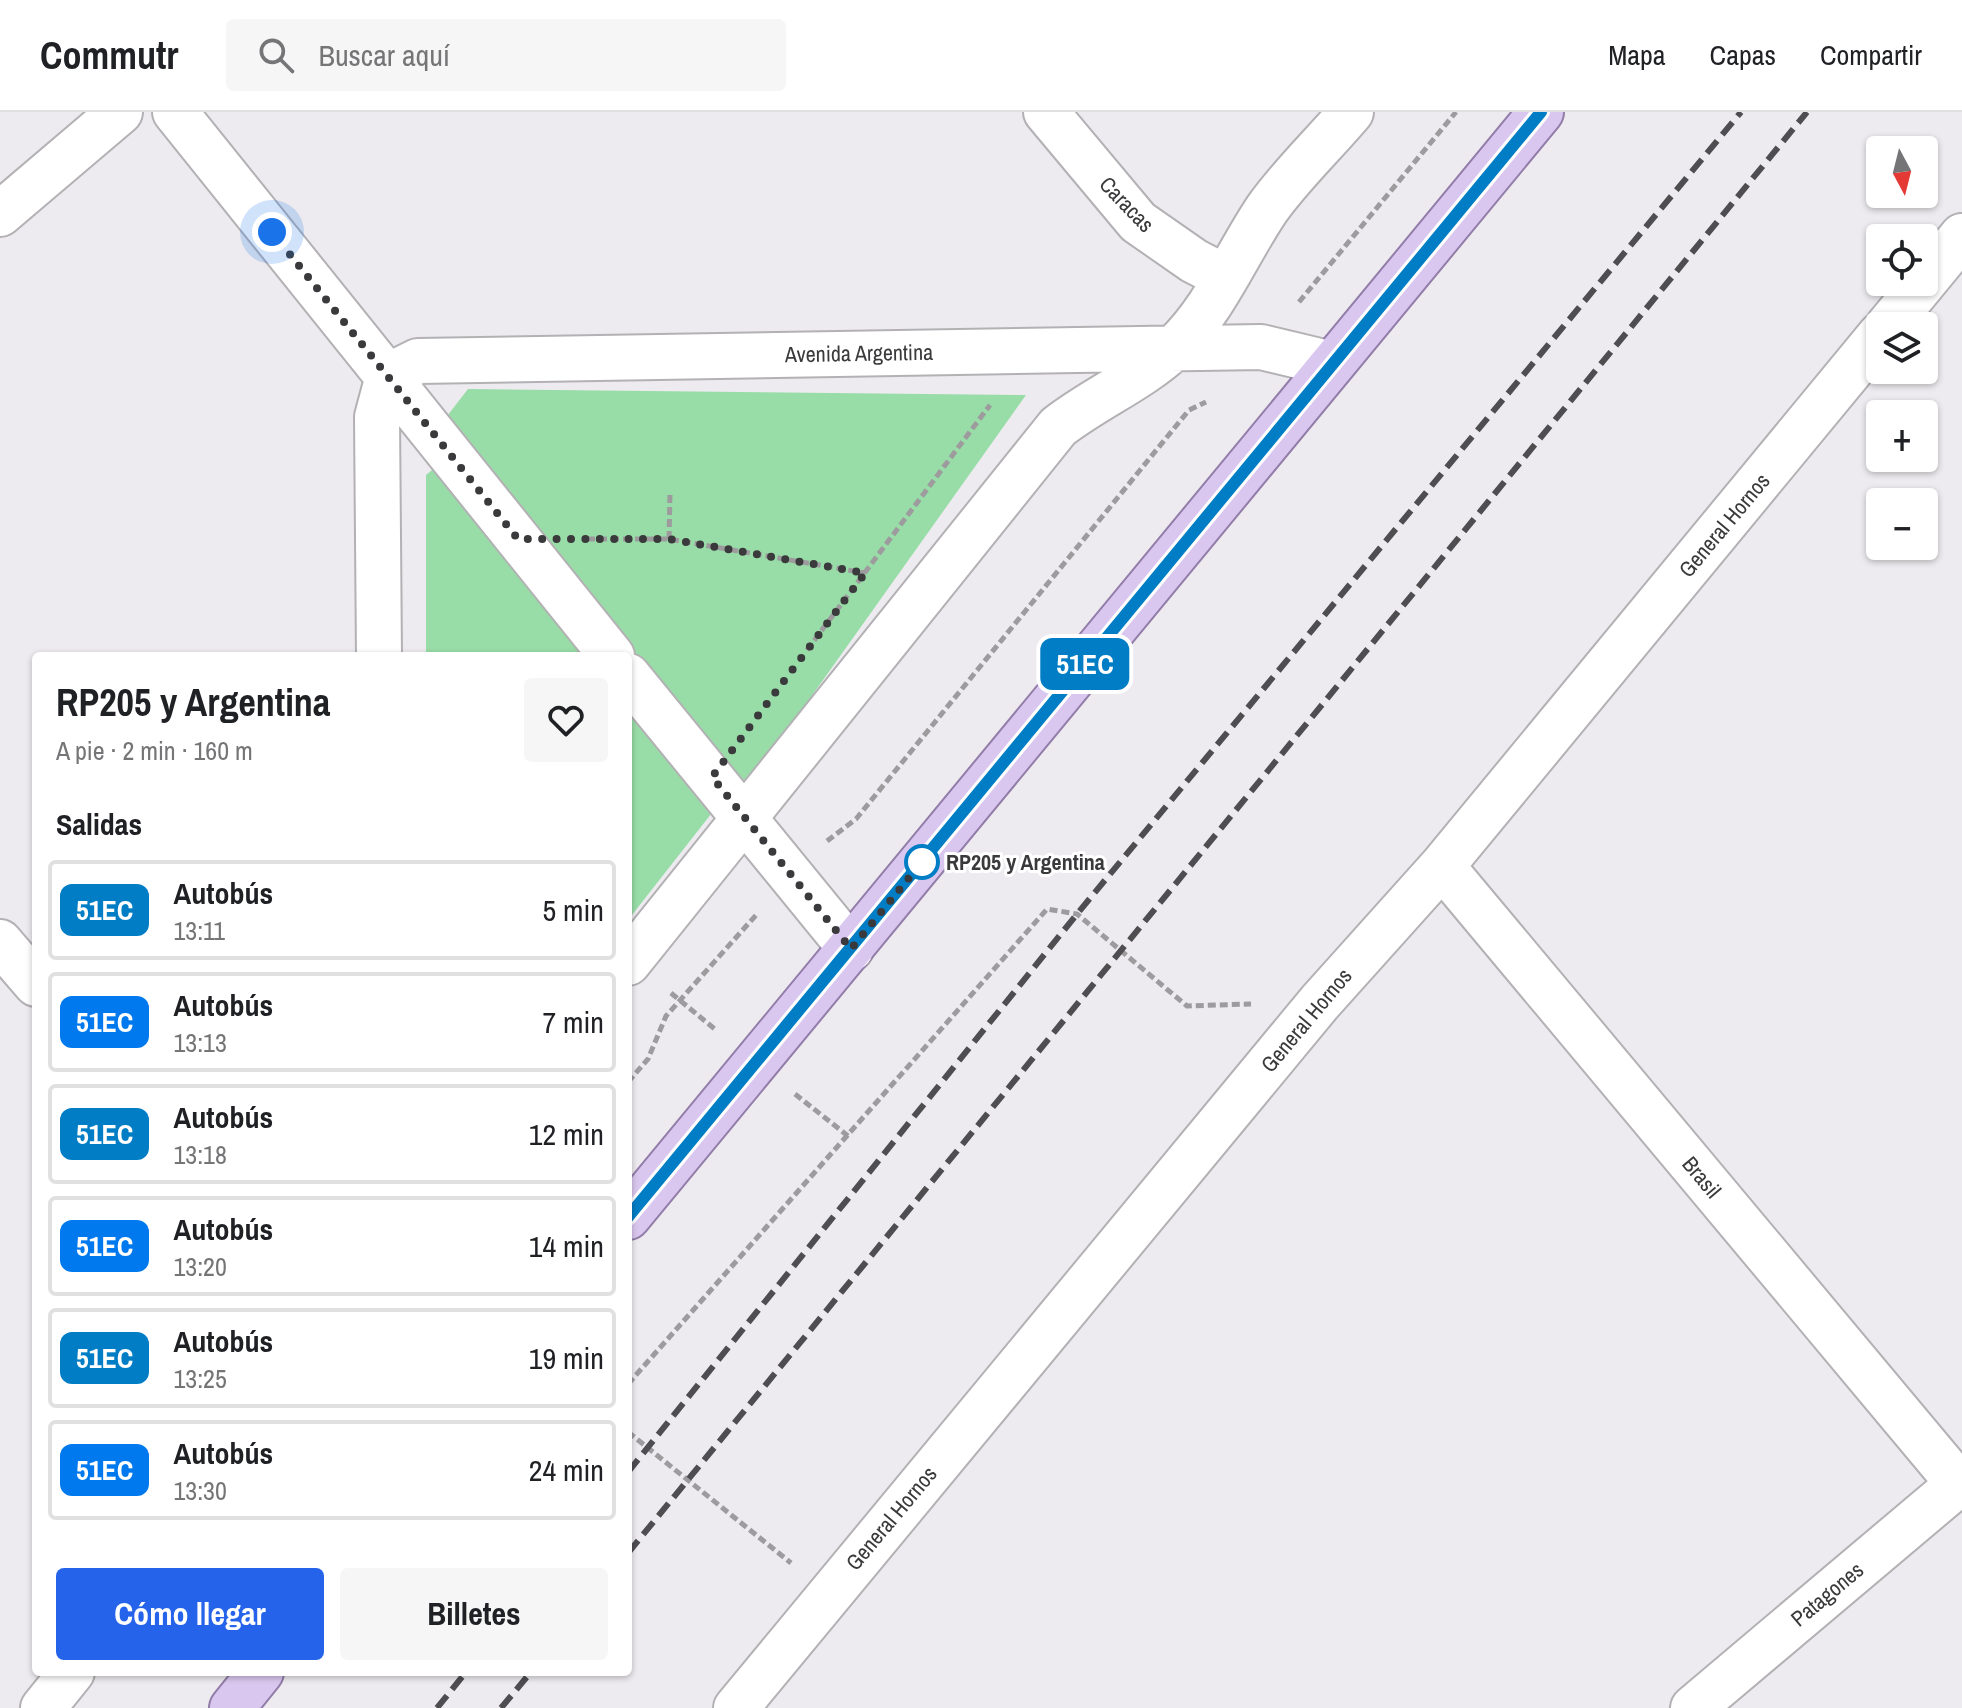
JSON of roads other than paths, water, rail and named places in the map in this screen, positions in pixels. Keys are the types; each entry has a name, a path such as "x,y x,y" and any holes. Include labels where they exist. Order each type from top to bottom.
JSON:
{"main road":[{"path":"632,1212 1541,112"},
{"path":"232,1708 258,1676"}],"street":[{"path":"0,214 120,112"},
{"path":"175,112 609,652"},
{"name":"Caracas","path":"1046,112 1138,222 1194,261 1225,277"},
{"path":"632,958 1058,427 1129,382 1173,349 1200,319 1268,207 1351,112"},
{"path":"1900,312 1962,236"},
{"name":"Avenida Argentina","path":"388,376 418,361 1261,347 1332,364"},
{"name":"General Hornos","path":"736,1708 1320,1002 1442,866 1866,352"},
{"path":"379,652 377,417 388,376"},
{"path":"632,681 851,949"},
{"name":"Brasil","path":"1442,866 1961,1484"},
{"path":"0,942 32,979"},
{"name":"Patagones","path":"1693,1708 1961,1484"},
{"path":"43,1708 69,1676"}],"railway":[{"path":"632,1467 1077,914 1741,112"},
{"path":"632,1548 1807,112"},
{"path":"437,1708 463,1676"},
{"path":"501,1708 528,1676"}],"place":[{"name":"RP205 y Argentina","path":"922,862"}]}
